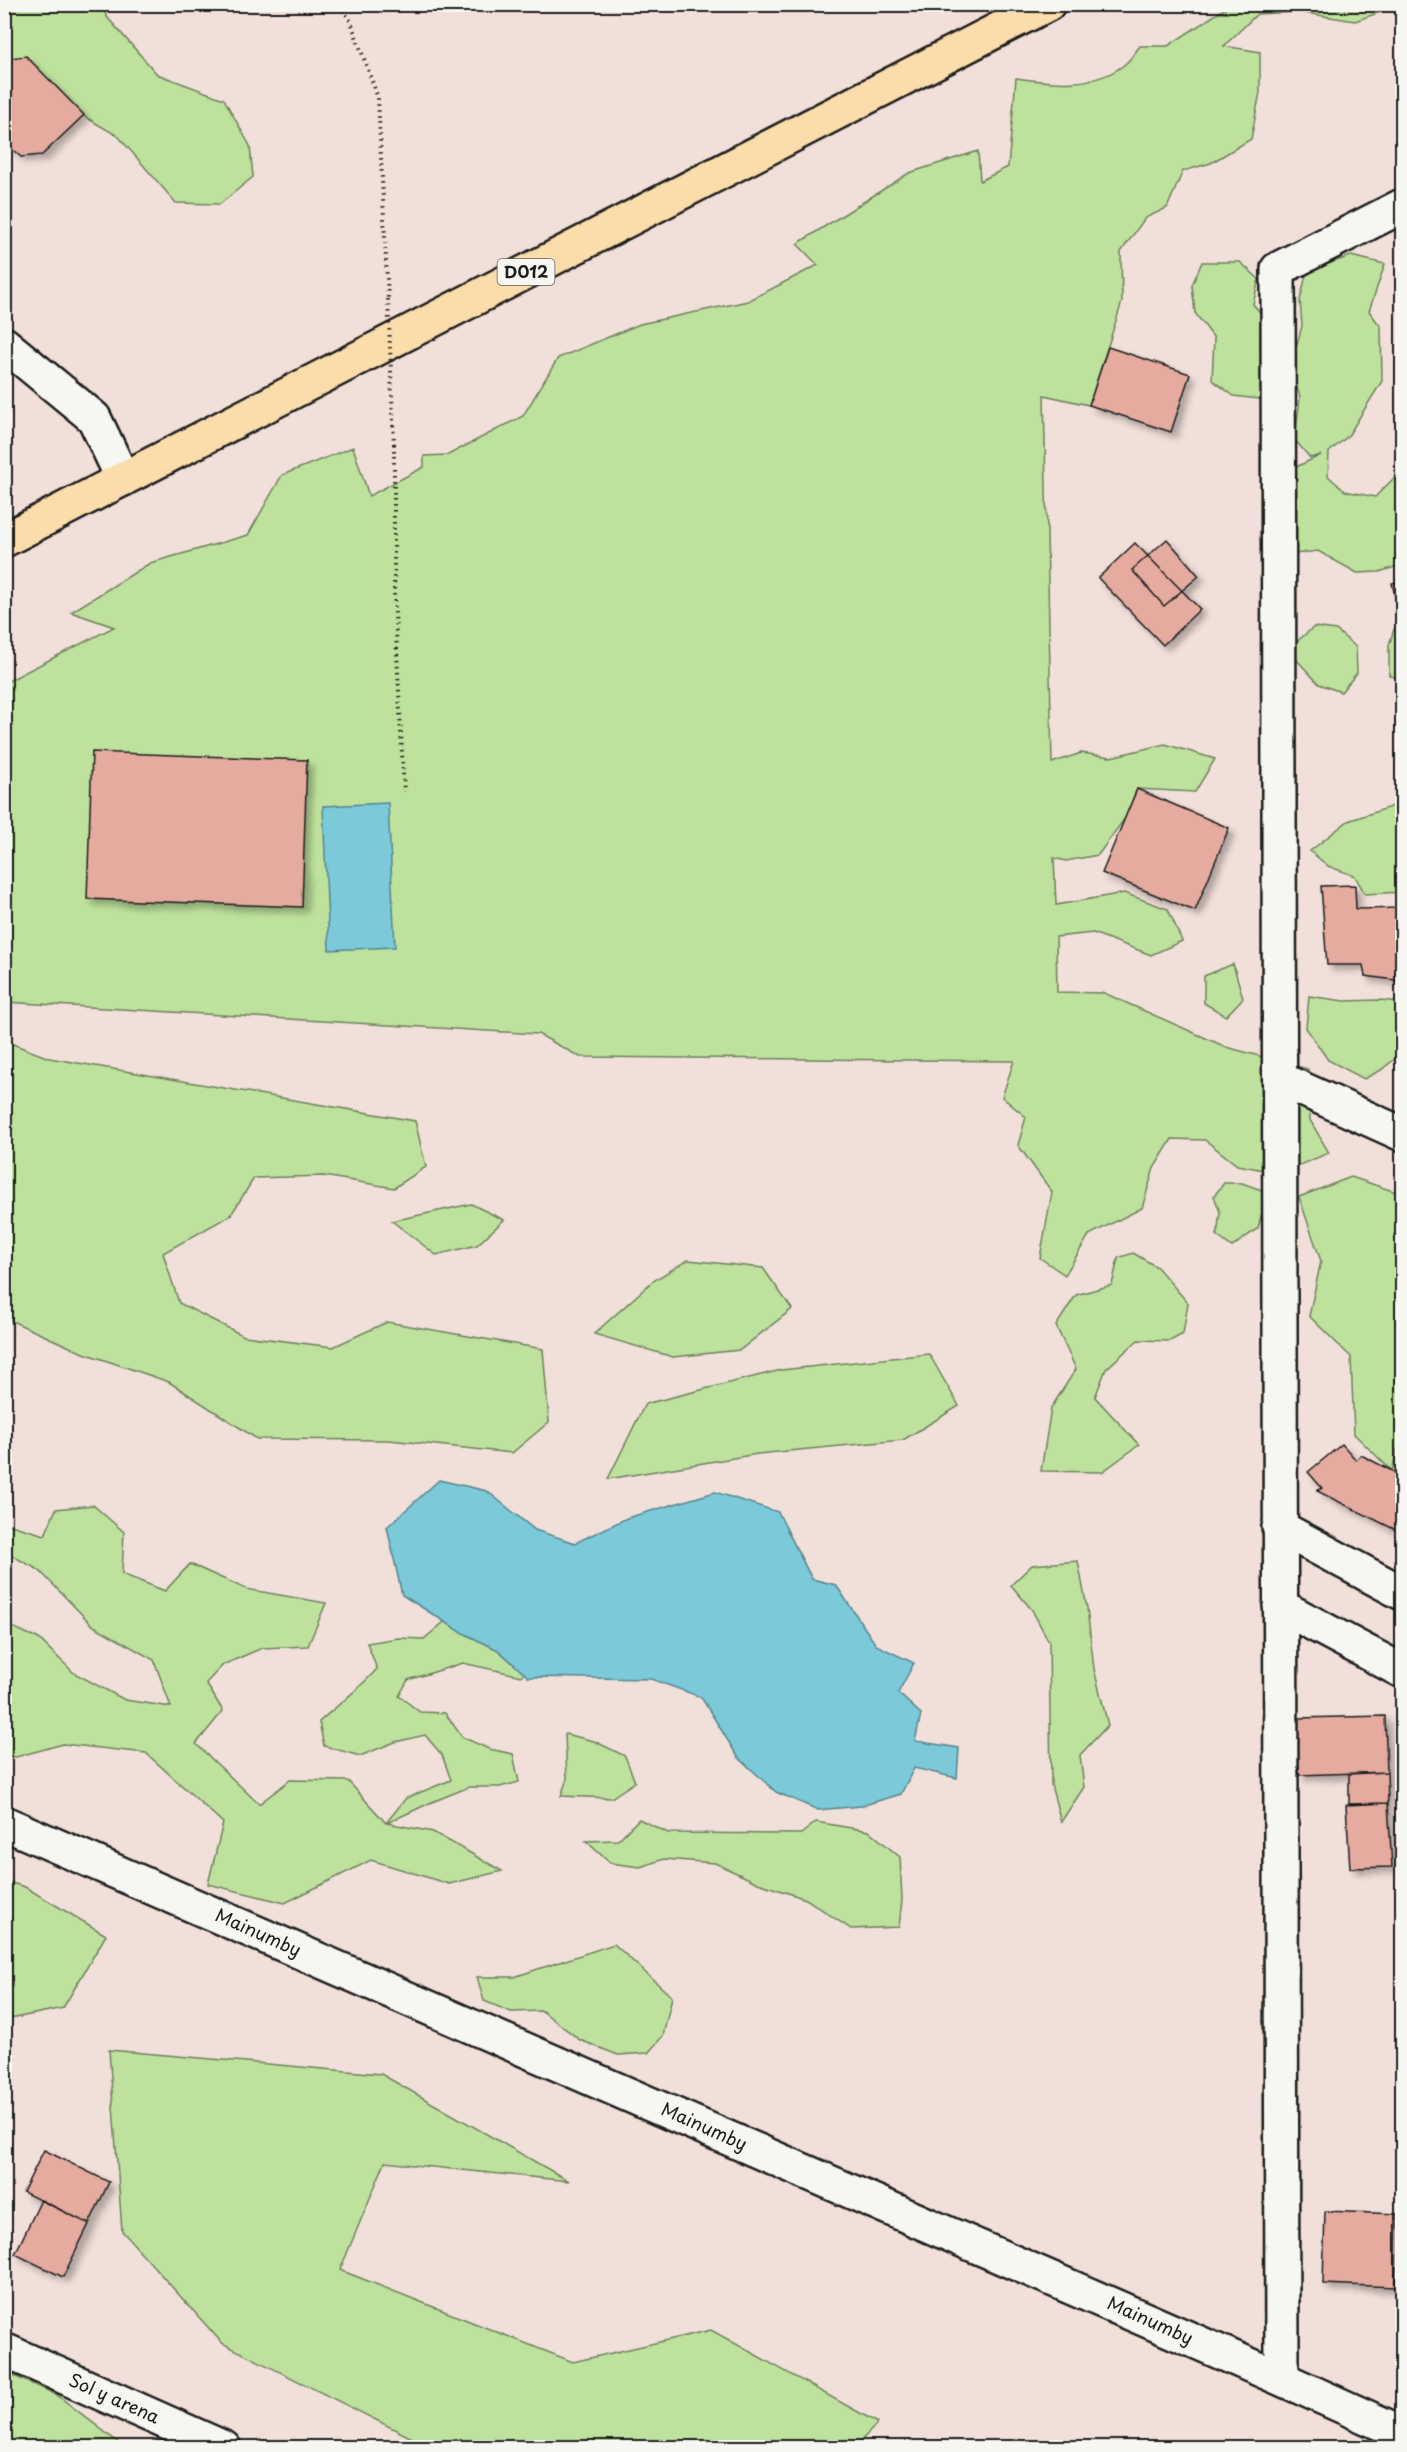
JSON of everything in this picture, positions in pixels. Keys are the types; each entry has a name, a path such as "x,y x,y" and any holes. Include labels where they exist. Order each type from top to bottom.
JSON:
{"main road":[{"name":"D012","path":"4,540 1048,4"}],"street":[{"path":"1282,2379 1278,269 1402,206"},
{"path":"4,344 94,418 123,479"},
{"path":"1280,1078 1402,1134"},
{"path":"1279,1527 1402,1593"},
{"path":"1280,1606 1402,1671"},
{"name":"Mainumby","path":"4,1823 1402,2433"},
{"name":"Sol y arena","path":"4,2350 224,2448"}],"path":[{"path":"340,4 351,22 378,98 394,444 394,592 404,792"}],"green space":[{"path":"5,5 101,5 107,17 157,74 224,99 250,146 253,177 220,204 176,203 118,136 75,111 5,59"},
{"path":"1230,5 1401,5 1355,21 1299,12 1257,14 1224,46 1260,52 1260,92 1251,139 1211,163 1183,171 1167,208 1145,218 1121,252 1122,302 1089,405 1044,395 1052,763 1081,753 1111,757 1165,744 1215,759 1195,792 1137,789 1125,818 1098,855 1066,861 1054,858 1056,905 1124,893 1168,909 1182,941 1151,955 1093,933 1056,937 1057,992 1104,993 1226,1047 1308,1069 1310,1120 1329,1153 1280,1173 1237,1165 1205,1140 1172,1139 1154,1168 1142,1208 1089,1235 1065,1275 1040,1258 1052,1192 1018,1145 1026,1117 1002,1097 1014,1061 580,1057 538,1034 5,1002 4,683 114,627 71,612 150,563 248,535 282,475 353,447 369,496 424,467 424,456 448,455 523,416 558,358 640,324 748,301 818,265 797,244 909,173 978,151 980,181 1008,167 1016,78 1072,82 1100,77 1125,64 1140,46 1168,46"},
{"path":"1351,256 1385,264 1369,311 1381,327 1382,381 1348,436 1329,452 1328,476 1345,491 1375,497 1394,478 1402,477 1402,565 1379,572 1357,573 1318,551 1295,554 1289,497 1292,469 1321,455 1310,458 1295,440 1300,397 1291,367 1302,326 1300,300 1307,271"},
{"path":"1202,262 1240,262 1259,279 1253,304 1279,335 1266,400 1234,396 1212,380 1214,338 1195,313 1192,285"},
{"path":"1314,627 1336,630 1356,647 1357,673 1341,692 1319,684 1296,659 1295,643"},
{"path":"1394,629 1402,629 1402,680 1389,675 1389,645"},
{"path":"1396,805 1402,810 1402,892 1365,894 1355,876 1328,866 1310,851 1348,821"},
{"path":"1233,964 1243,998 1226,1016 1204,1003 1204,976"},
{"path":"1309,996 1344,1001 1402,1002 1402,1084 1396,1058 1381,1070 1364,1079 1328,1060 1306,1028"},
{"path":"5,1041 49,1058 415,1121 426,1167 394,1188 324,1176 254,1178 231,1215 163,1253 179,1303 244,1336 333,1347 387,1322 543,1349 549,1422 512,1453 389,1440 257,1439 169,1382 81,1352 5,1318"},
{"path":"1351,1177 1402,1194 1402,1431 1392,1471 1354,1434 1351,1357 1309,1316 1321,1261 1299,1197"},
{"path":"1224,1183 1242,1183 1267,1192 1258,1228 1232,1247 1217,1236 1220,1212 1214,1196"},
{"path":"471,1204 504,1220 477,1245 436,1255 392,1221"},
{"path":"1133,1253 1157,1267 1188,1303 1183,1334 1170,1341 1138,1340 1106,1369 1095,1397 1139,1445 1102,1472 1041,1471 1051,1408 1076,1369 1056,1326 1076,1295 1112,1285 1118,1258"},
{"path":"688,1260 763,1268 792,1309 740,1350 673,1357 594,1334 653,1281"},
{"path":"929,1354 959,1406 903,1440 757,1454 608,1479 645,1404 781,1370"},
{"path":"93,1505 124,1532 122,1574 165,1591 190,1564 246,1589 326,1603 308,1646 262,1648 223,1665 206,1683 223,1711 196,1744 259,1804 290,1780 348,1781 386,1823 406,1798 451,1780 442,1755 425,1735 395,1742 360,1756 324,1746 319,1722 377,1669 367,1643 398,1638 424,1639 457,1611 538,1661 521,1676 463,1663 408,1680 399,1696 420,1712 445,1713 462,1737 489,1749 513,1754 519,1782 500,1787 469,1787 387,1823 433,1832 502,1871 449,1884 371,1860 285,1903 208,1884 223,1823 146,1753 63,1744 16,1757 5,1755 5,1626 8,1625 39,1639 74,1673 125,1700 171,1707 154,1660 92,1625 39,1570 5,1552 4,1523 45,1535 56,1509"},
{"path":"1078,1561 1087,1608 1094,1669 1108,1725 1080,1755 1084,1787 1061,1822 1051,1785 1049,1642 1032,1610 1011,1585 1032,1565"},
{"path":"565,1734 594,1741 625,1756 635,1782 611,1798 561,1796 567,1779"},
{"path":"639,1819 668,1833 801,1834 816,1822 869,1831 900,1857 902,1900 899,1927 851,1929 806,1899 758,1883 715,1863 664,1859 640,1867 610,1863 586,1841 618,1840"},
{"path":"5,1881 25,1887 106,1935 63,2008 5,2020"},
{"path":"614,1944 672,1997 663,2036 648,2053 618,2055 580,2040 542,2011 511,2012 484,2001 477,1977 514,1977"},
{"path":"109,2050 381,2074 569,2181 385,2162 340,2270 573,2362 711,2330 878,2423 855,2447 430,2447 222,2343 122,2231"},
{"path":"5,2372 57,2395 124,2447 14,2447 5,2440"}],"water":[{"path":"388,803 395,947 329,950 323,806"},
{"path":"439,1480 487,1491 535,1530 575,1543 627,1518 715,1492 778,1512 812,1579 836,1585 876,1645 914,1663 898,1693 921,1714 915,1741 959,1748 957,1778 914,1768 901,1794 861,1806 818,1810 776,1792 738,1757 701,1697 651,1679 528,1677 498,1650 461,1632 402,1595 387,1527"}],"building":[{"path":"26,56 84,115 42,155 21,157 4,142 4,59"},
{"path":"1108,347 1190,374 1171,432 1089,405"},
{"path":"1167,539 1199,576 1164,606 1132,570"},
{"path":"1135,543 1200,609 1163,645 1098,578"},
{"path":"1402,581 1402,613 1399,614 1392,583"},
{"path":"92,752 307,760 302,907 87,899"},
{"path":"1137,789 1229,828 1195,911 1102,873"},
{"path":"1355,885 1356,909 1402,908 1402,981 1365,976 1363,965 1327,965 1321,886"},
{"path":"1342,1444 1356,1460 1361,1455 1402,1476 1402,1533 1317,1491 1322,1488 1308,1472"},
{"path":"1385,1716 1387,1772 1299,1775 1297,1718"},
{"path":"1387,1772 1388,1803 1349,1804 1349,1774"},
{"path":"1388,1803 1392,1867 1350,1868 1346,1805"},
{"path":"44,2150 109,2182 89,2224 23,2192"},
{"path":"41,2200 89,2224 63,2277 15,2254"},
{"path":"1325,2211 1397,2214 1395,2287 1323,2284"}]}
